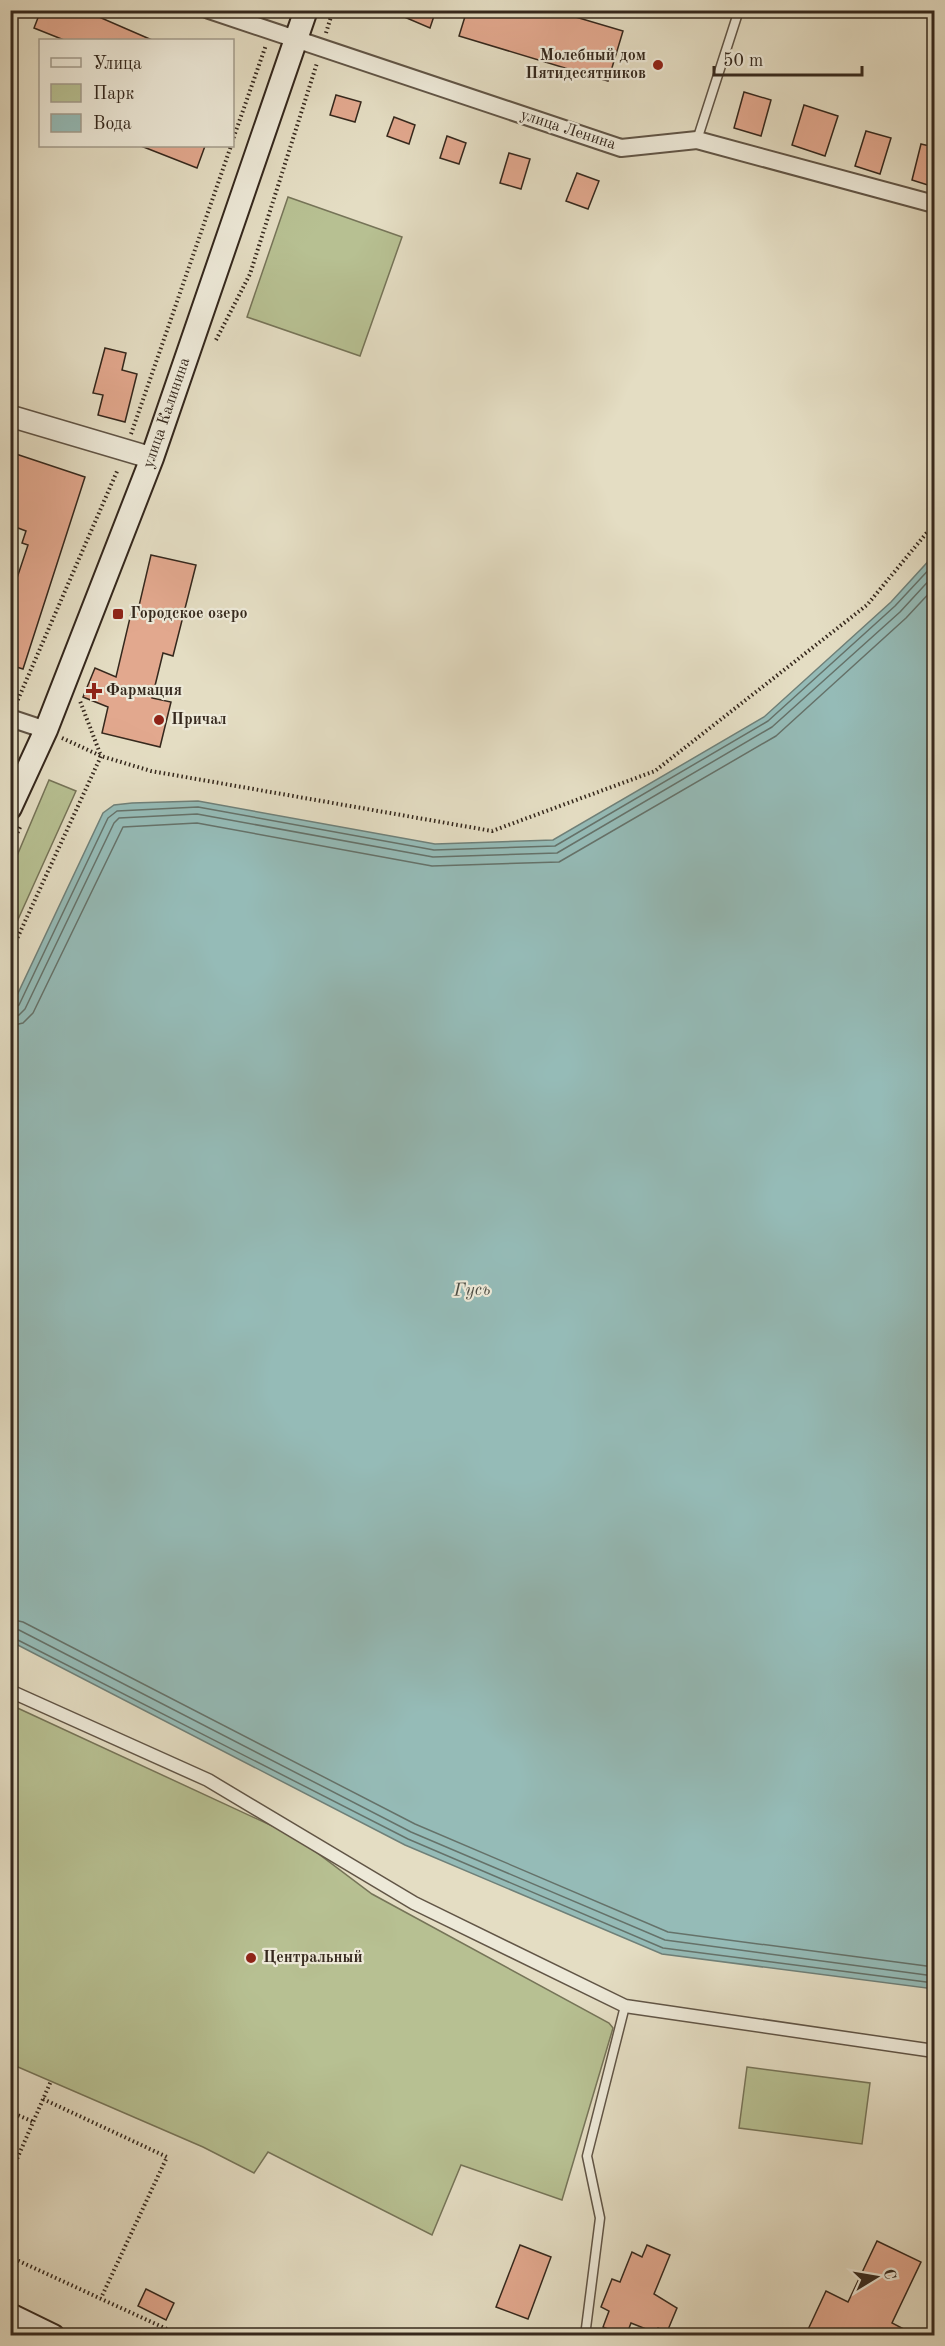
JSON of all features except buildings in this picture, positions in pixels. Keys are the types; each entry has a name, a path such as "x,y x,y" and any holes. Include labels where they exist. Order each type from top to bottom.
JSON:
{"main road":[{"name":"улица Калинина","path":"10,808 46,730 152,458 306,10"},
{"path":"10,2315 53,2336"}],"street":[{"name":"улица Ленина","path":"209,10 621,148 697,140 934,204"},
{"path":"10,416 152,458"},
{"path":"10,718 46,730"},
{"path":"10,1690 207,1780 414,1903 625,2006 934,2051"}],"lane":[{"path":"697,140 739,10"},
{"path":"585,2336 600,2218 586,2156 625,2006"}],"path":[{"path":"234,136 271,32"},
{"path":"46,730 101,756 151,771 492,831 655,771 867,604 934,524"},
{"path":"10,954 101,756"},
{"path":"10,2175 51,2081"},
{"path":"43,2099 167,2157 101,2298"},
{"path":"10,2112 33,2122"},
{"path":"10,2257 182,2336"}],"green space":[{"path":"288,197 402,237 360,356 247,317"},
{"path":"49,780 76,791 11,935 11,870"},
{"name":"Центральный","path":"11,1705 296,1837 372,1894 609,2023 613,2028 562,2200 461,2165 432,2235 268,2152 254,2173 203,2147 11,2064"},
{"path":"747,2067 870,2083 862,2144 739,2128"}],"water":[{"name":"Гусь","path":"934,555 934,1989 662,1954 405,1845 10,1641 11,1008 103,813 114,805 198,801 435,844 553,840 764,717 891,602"}],"place":[{"name":"Молебный дом Пятидесятников","path":"658,65"},
{"name":"Городское озеро","path":"118,614"},
{"name":"Фармация","path":"94,691"},
{"name":"Причал","path":"159,720"},
{"name":"Центральный","path":"251,1958"}]}
